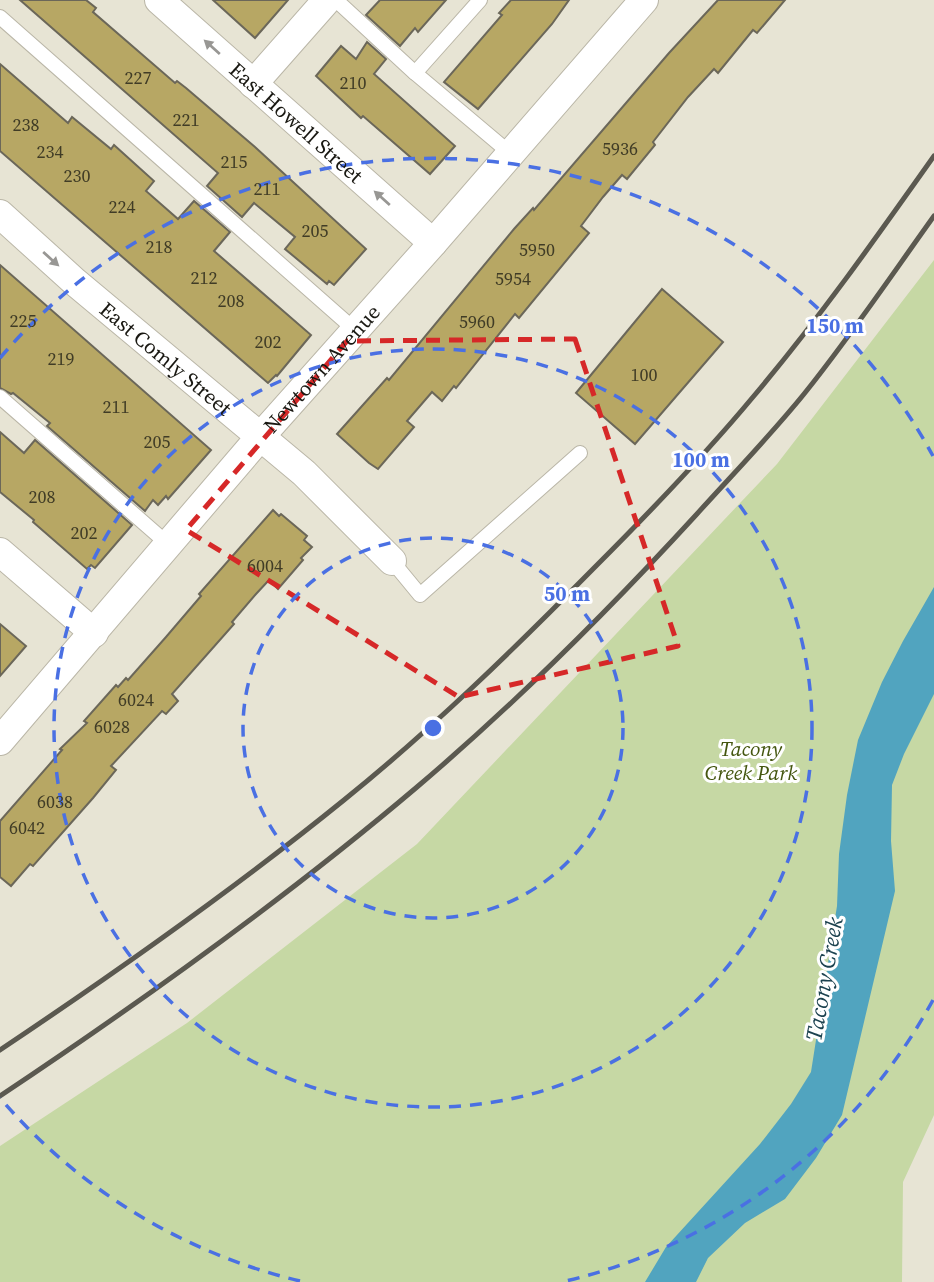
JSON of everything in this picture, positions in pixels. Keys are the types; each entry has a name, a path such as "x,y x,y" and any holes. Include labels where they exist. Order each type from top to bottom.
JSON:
{"street":[{"name":"East Howell Street","path":"159,0 433,243"},
{"path":"253,84 327,0"},
{"name":"Newtown Avenue","path":"8,726 94,633 260,437 644,0"},
{"name":"East Comly Street","path":"0,214 75,282 304,473 392,561"},
{"path":"0,552 94,633"}],"lane":[{"path":"335,0 415,73 511,154"},
{"path":"415,73 480,0"},
{"path":"0,17 355,330"},
{"path":"0,397 169,545"},
{"path":"392,561 420,595 580,453"}],"highlighted area":[{"path":"575,339 678,646 459,697 186,530 347,341"}],"green space":[{"name":"Tacony Creek Park","path":"934,260 934,1115 903,1182 902,1282 0,1282 0,1146 187,1023 417,844 777,464"}],"water":[{"path":"934,587 934,694 892,785 891,841 895,891 842,1115 816,1158 785,1199 745,1223 708,1258 696,1282 645,1282 666,1247 760,1144 791,1104 811,1072 837,906 839,854 847,795 858,740 882,682"}],"building":[{"path":"20,0 86,0 96,8 93,12 255,147 366,249 334,285 329,281 327,284 285,249 295,237 254,203 242,217 207,186 218,173"},
{"path":"213,0 288,0 255,38"},
{"path":"380,0 446,0 418,32 415,28 400,46 366,15"},
{"path":"511,0 569,0 552,24 478,109 444,82 502,15 499,13"},
{"path":"718,0 785,0 757,33 753,30 718,73 714,69 688,97 653,142 655,145 627,179 622,175 603,197 581,226 589,233 519,318 515,314 456,388 454,386 442,401 432,392 407,421 414,427 378,469 369,463 337,434 387,378 389,380 514,229 533,208 534,210"},
{"path":"367,42 386,59 374,74 455,146 430,174 363,116 361,118 316,76 341,46 356,59"},
{"path":"0,64 68,123 72,117 111,149 114,145 154,181 146,191 178,219 194,201 230,232 214,251 311,335 277,376 268,383 0,151"},
{"path":"0,265 211,450 168,499 166,496 158,505 153,500 145,511 47,426 50,423 13,393 0,388"},
{"path":"662,289 723,342 635,444 576,393"},
{"path":"0,432 24,453 35,440 132,525 95,568 91,565 87,569 0,492"},
{"path":"273,510 307,536 304,540 312,547 301,558 303,560 278,589 269,580 256,594 232,622 234,624 172,694 178,701 166,714 162,711 111,766 116,770 93,798 33,866 30,864 11,886 0,877 0,821 62,750 60,749 87,723 84,721 116,685 118,687 126,678 128,680 166,637 201,596 199,594"},
{"path":"0,624 26,646 0,676"}],"railway":[{"path":"0,1050 175,929 260,866 409,745 502,659 634,527 734,419 824,309 934,156"},
{"path":"0,1096 160,986 265,909 417,787 526,689 629,586 778,425 838,351 934,216"}],"water label":[{"name":"Tacony Creek","path":"824,979"}]}
